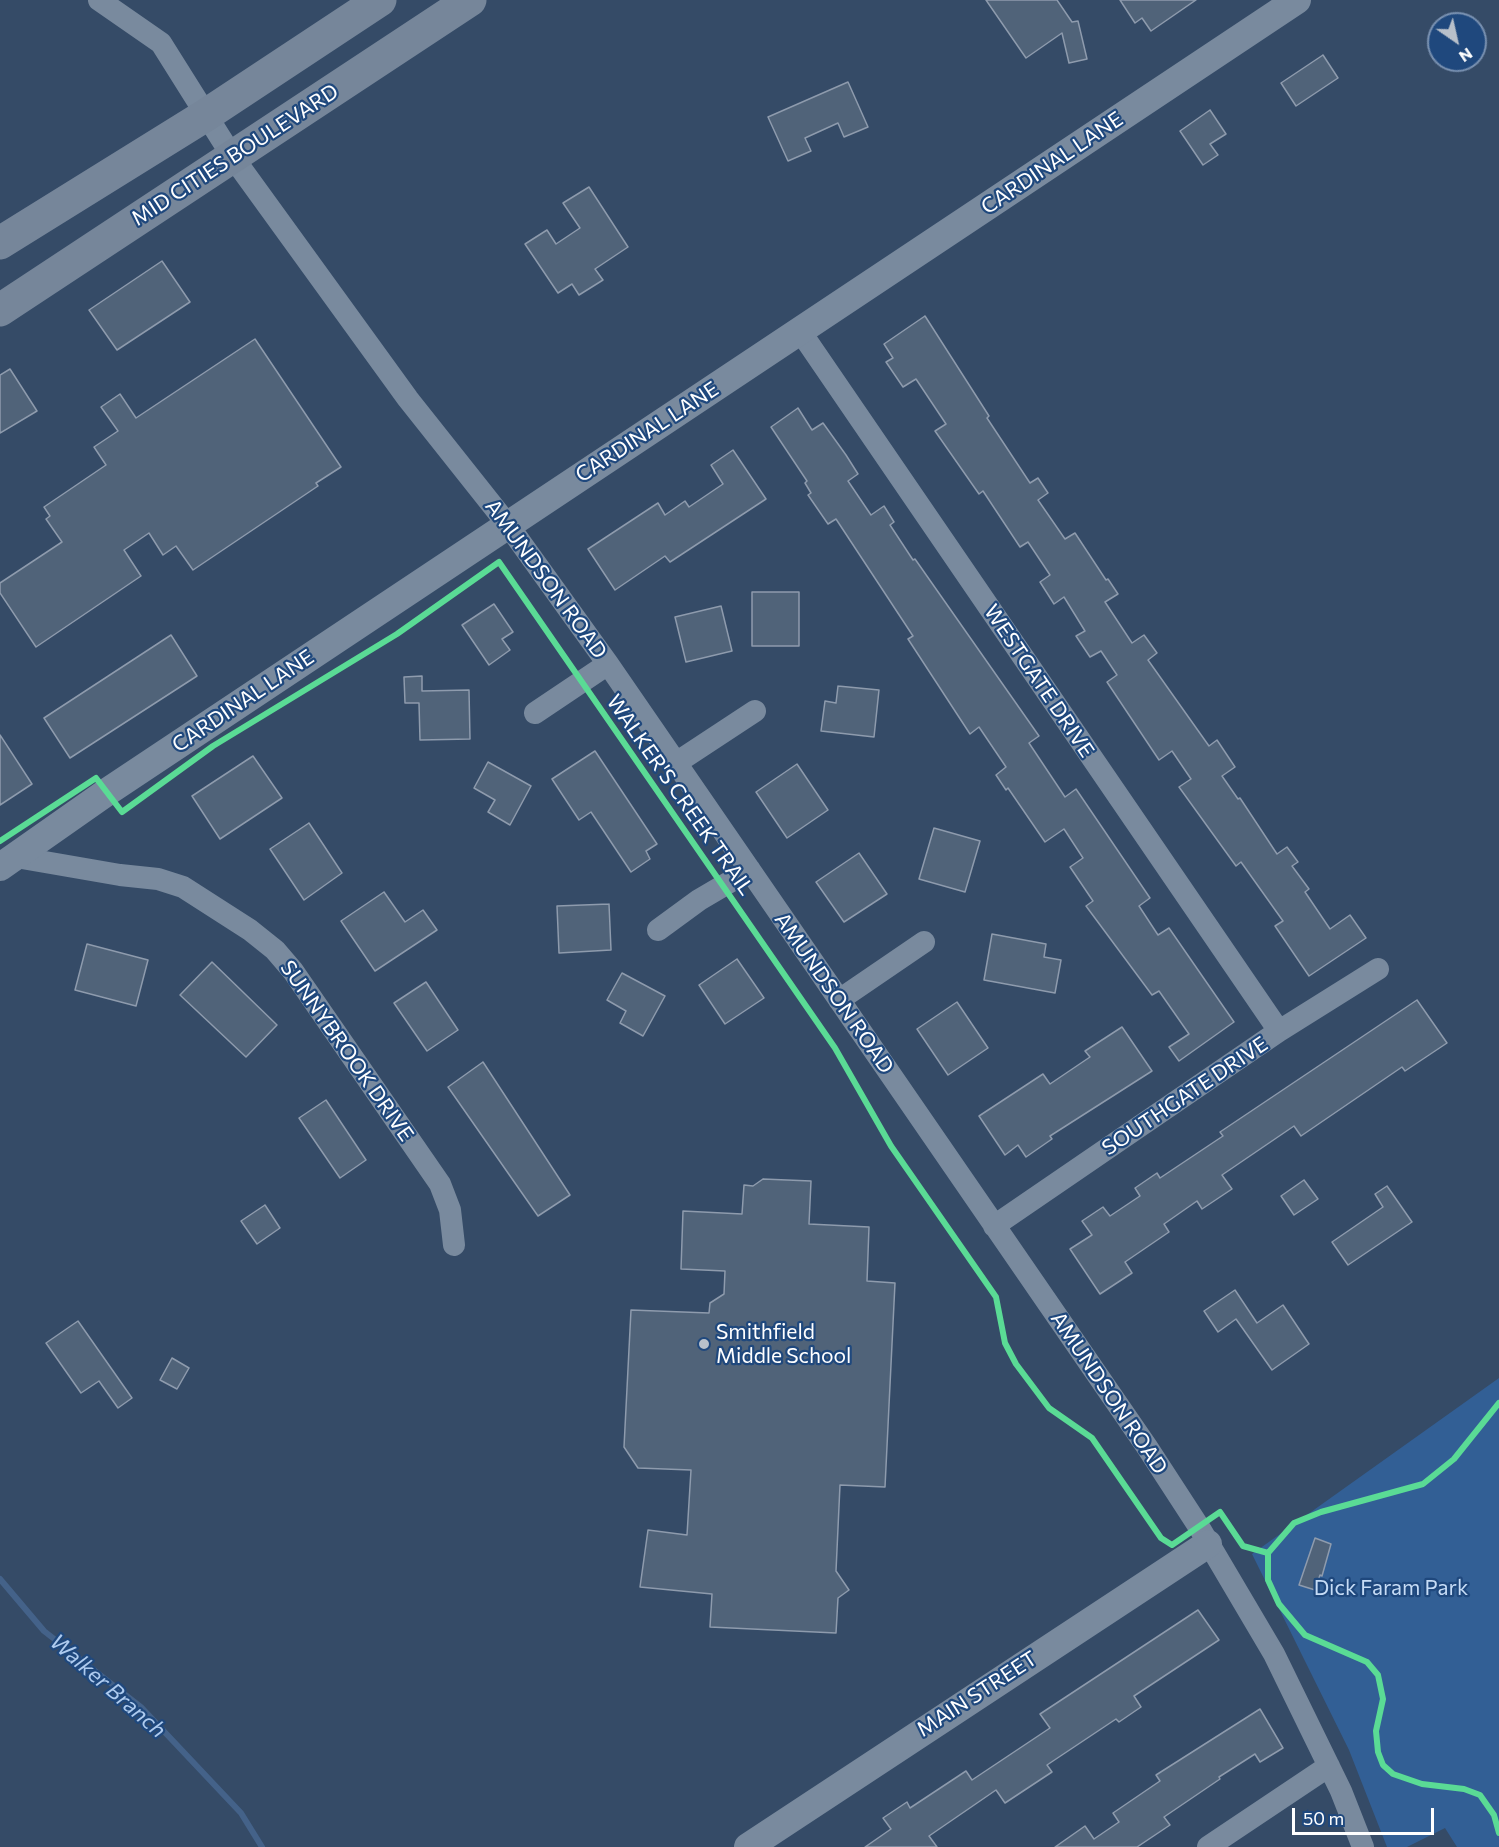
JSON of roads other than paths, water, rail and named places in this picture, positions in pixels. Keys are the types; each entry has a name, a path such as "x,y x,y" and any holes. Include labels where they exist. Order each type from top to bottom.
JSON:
{"main road":[{"path":"0,243 206,115 380,0"},
{"name":"MID CITIES BOULEVARD","path":"0,310 471,0"}],"street":[{"name":"AMUNDSON ROAD","path":"99,0 161,43 232,156 408,399 508,525 608,664 1147,1447 1274,1654 1329,1766 1363,1847"},
{"name":"CARDINAL LANE","path":"8,862 107,792 1297,0"},
{"name":"WESTGATE DRIVE","path":"800,331 1279,1031"},
{"path":"535,713 608,664"},
{"path":"676,763 755,711"},
{"name":"SUNNYBROOK DRIVE","path":"8,862 158,879 183,887 250,930 274,950 293,971 440,1184 450,1210 454,1245"},
{"path":"658,930 699,900 750,870"},
{"path":"839,1000 924,942"},
{"name":"SOUTHGATE DRIVE","path":"994,1226 1279,1031 1378,969"},
{"name":"MAIN STREET","path":"748,1847 1208,1544"},
{"path":"1208,1847 1329,1766"}],"waterway":[{"name":"Walker Branch","path":"0,1579 44,1631 141,1707 241,1813 262,1847"}],"place":[{"name":"Smithfield Middle School","path":"704,1344"}],"park label":[{"name":"Dick Faram Park","path":"1391,1588"}]}
